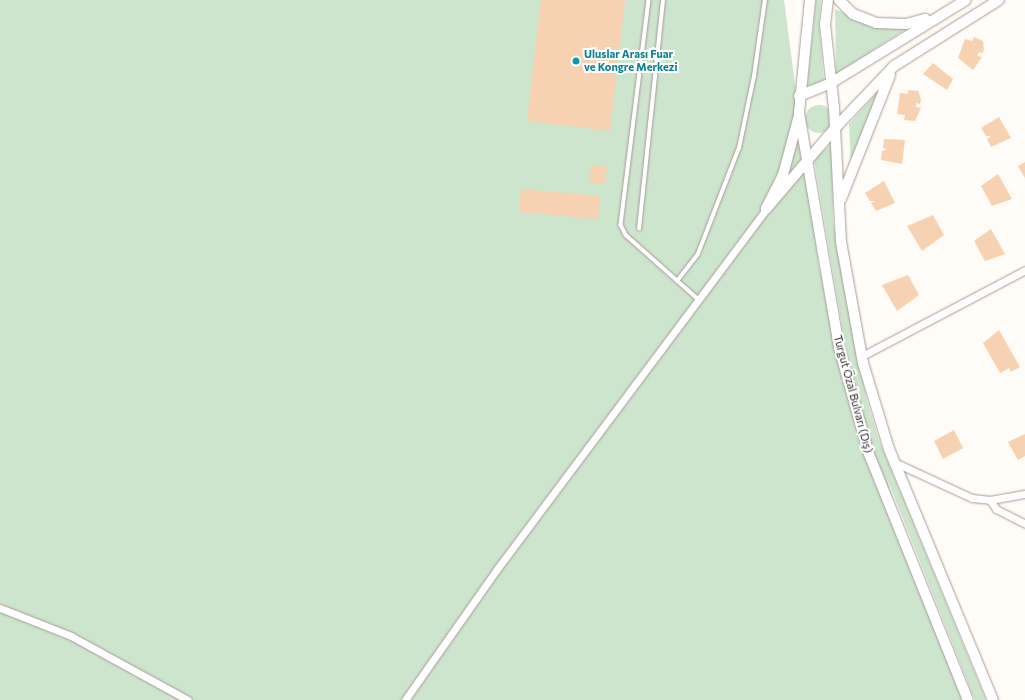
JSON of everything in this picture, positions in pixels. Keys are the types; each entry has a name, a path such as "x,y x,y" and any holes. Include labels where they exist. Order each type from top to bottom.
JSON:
{"main road":[{"name":"Turgut Özal Bulvarı (Dış)","path":"810,0 799,96 799,113 838,348 869,454 968,700"},
{"name":"Turgut Özal Bulvarı (Dış)","path":"828,0 825,24 836,127 841,242 862,356 894,462 992,700"},
{"path":"839,0 853,14 876,23 906,24 939,15"},
{"path":"799,96 831,83 939,15 966,0"},
{"path":"766,209 836,127 894,66 999,0"},
{"path":"840,201 894,66"},
{"path":"766,209 784,176 799,113"}],"street":[{"path":"405,700 496,569 766,209"},
{"path":"862,356 1025,270"},
{"path":"894,462 946,488 972,498 990,500 1025,494"},
{"path":"990,500 996,509 1025,524"},
{"path":"0,608 71,636 188,700"}],"lane":[{"path":"649,0 621,225 626,235 698,299"},
{"path":"638,229 663,0"},
{"path":"677,281 698,254 739,148 754,76 765,0"}],"green space":[{"path":"0,0 784,0 819,268 847,355 814,159 832,143 833,221 867,401 879,440 986,700 975,700 886,476 903,533 968,700 0,700"},
{"path":"816,0 821,0 819,23 824,83 807,86"},
{"path":"835,9 876,28 906,29 836,74"},
{"path":"881,88 851,166 849,124"},
{"path":"819,105 829,109 833,119 829,129 819,133 809,129 805,119 809,109"}],"building":[{"name":"Uluslar Arası Fuar ve Kongre Merkezi","path":"541,0 625,0 610,131 527,121"},
{"path":"974,37 983,41 984,49 983,53 979,52 977,56 982,57 973,70 958,58 965,39 972,41"},
{"path":"933,63 953,79 947,90 923,74"},
{"path":"908,90 918,91 921,99 920,104 916,103 916,107 921,108 915,121 904,120 905,115 897,114 900,93 908,94"},
{"path":"999,117 1011,138 991,147 987,139 991,136 986,136 981,128"},
{"path":"884,139 905,140 902,164 881,160 882,151 887,149 883,148"},
{"path":"1025,162 1025,178 1018,166"},
{"path":"591,165 607,167 605,184 589,182"},
{"path":"998,174 1012,199 992,206 981,186"},
{"path":"884,181 895,203 876,211 871,203 875,201 870,201 865,193"},
{"path":"521,189 600,196 598,219 519,212"},
{"path":"933,215 944,235 922,251 907,226"},
{"path":"991,229 1005,254 985,261 974,241"},
{"path":"908,275 919,295 897,311 882,285"},
{"path":"999,330 1020,367 1011,372 1009,368 1000,373 983,343"},
{"path":"954,430 963,448 943,459 934,441"},
{"path":"1025,434 1025,456 1018,460 1008,442"}],"place":[{"name":"Uluslar Arası Fuar ve Kongre Merkezi","path":"576,61"}]}
